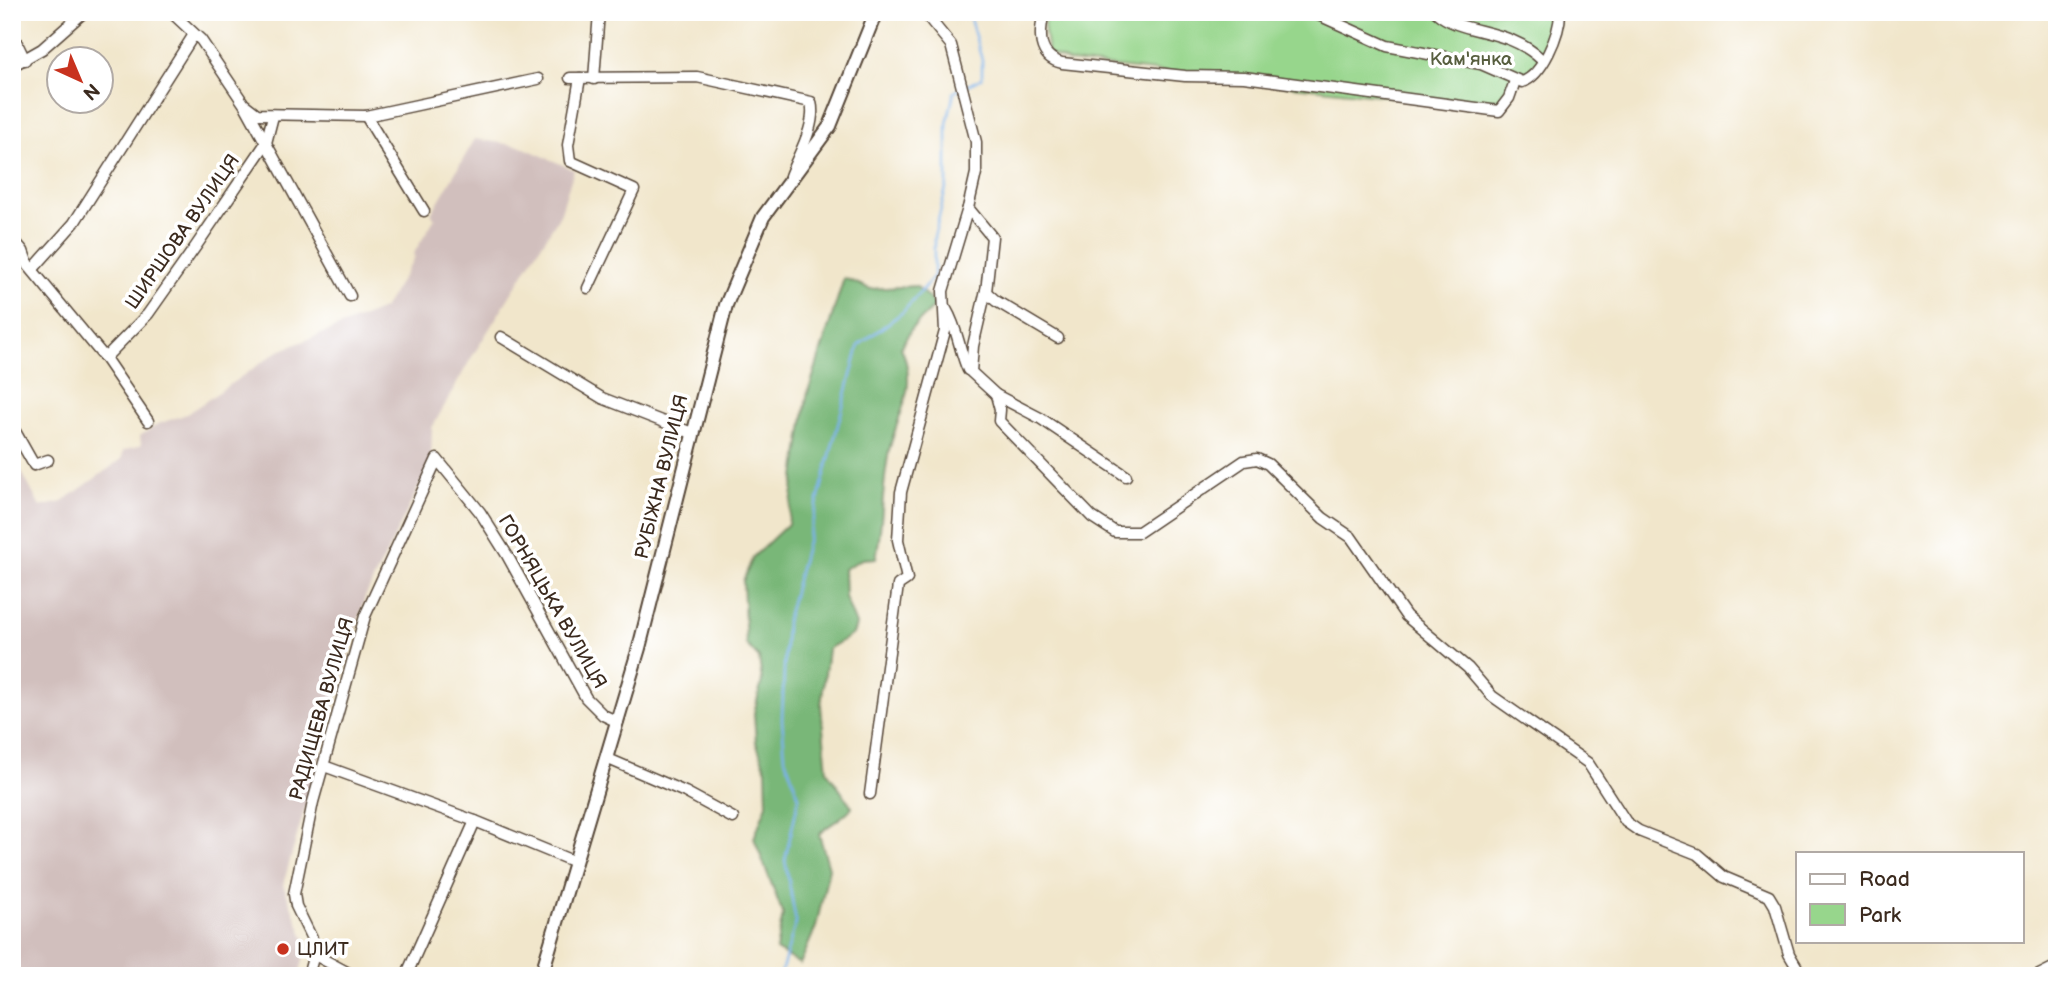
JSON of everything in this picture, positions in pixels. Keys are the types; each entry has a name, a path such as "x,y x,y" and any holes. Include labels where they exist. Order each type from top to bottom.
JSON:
{"street":[{"path":"12,66 42,49 84,12"},
{"path":"171,12 193,36 201,40 244,104 350,296"},
{"path":"594,79 599,12"},
{"name":"РУБІЖНА ВУЛИЦЯ","path":"541,976 618,722 658,576 726,305 763,217 830,126 876,12"},
{"path":"870,794 898,584 907,579 898,540 901,492 945,331 943,291 968,208 978,154 951,45 924,12"},
{"path":"1044,12 1040,36 1044,52 1050,59 1062,63 1185,76 1244,77 1499,111 1509,98 1515,81"},
{"path":"1312,12 1387,47 1481,64 1522,82 1533,77 1556,39 1560,12"},
{"path":"1436,12 1447,19 1517,41 1542,60"},
{"path":"12,33 25,60"},
{"path":"33,269 74,223 193,36"},
{"path":"588,288 634,190 570,161 568,145 575,78 697,77 811,102 813,111 809,127 786,185"},
{"path":"244,104 257,114 273,116 366,116 538,79"},
{"name":"ШИРШОВА ВУЛИЦЯ","path":"105,358 148,314 266,143 273,116"},
{"path":"366,116 424,211"},
{"path":"968,208 992,237 971,372 996,395 1040,418 1126,476"},
{"path":"12,237 33,269 105,358 148,421"},
{"path":"986,289 996,301 1058,338"},
{"path":"945,307 956,327 961,355 969,371 980,378"},
{"path":"501,337 602,398 692,433"},
{"path":"996,395 1000,410 999,421 1036,463 1104,526 1125,532 1139,532 1183,499 1244,461 1257,460 1268,464 1323,518 1351,537 1406,616 1468,668 1492,696 1588,763 1626,822 1639,831 1692,851 1724,877 1769,896 1775,906 1789,954 1802,976"},
{"path":"12,426 34,465 48,460"},
{"name":"ГОРНЯЦЬКА ВУЛИЦЯ","path":"437,459 480,512 507,555 586,698 603,715 618,722"},
{"name":"РАДИЩЕВА ВУЛИЦЯ","path":"315,955 316,947 296,906 295,883 365,616 437,459"},
{"path":"607,758 685,792 733,818"},
{"path":"324,766 475,821 575,862"},
{"path":"406,976 475,821"},
{"path":"308,976 315,955 354,976"},
{"path":"2037,976 2057,966"}],"shaded area":[{"path":"475,139 520,146 574,170 560,215 470,360 432,428 431,462 365,597 283,885 307,945 299,976 12,976 12,453 40,507 62,502 122,459 123,451 141,445 140,436 158,424 187,414 277,352 383,309 415,257 413,255 435,218 431,214"}],"green space":[{"name":"Кам'янка","path":"1047,12 1558,12 1558,25 1535,71 1520,78 1499,108 1070,62 1048,53 1044,25"},
{"path":"844,278 870,289 916,286 936,305 912,328 901,347 906,362 907,388 889,451 876,558 862,559 844,569 845,597 856,625 853,634 828,649 821,706 827,771 852,807 819,834 829,868 816,927 800,964 776,950 783,914 754,838 767,804 766,770 756,742 754,713 762,681 759,658 746,644 743,581 753,557 788,524 807,396"}],"waterway":[{"path":"780,976 796,922 785,860 799,797 785,758 782,719 786,622 859,345 903,312 934,276 934,237 947,184 947,124 954,92 982,78 982,60 968,12"}],"place":[{"name":"ЦЛИТ","path":"283,949"}]}
